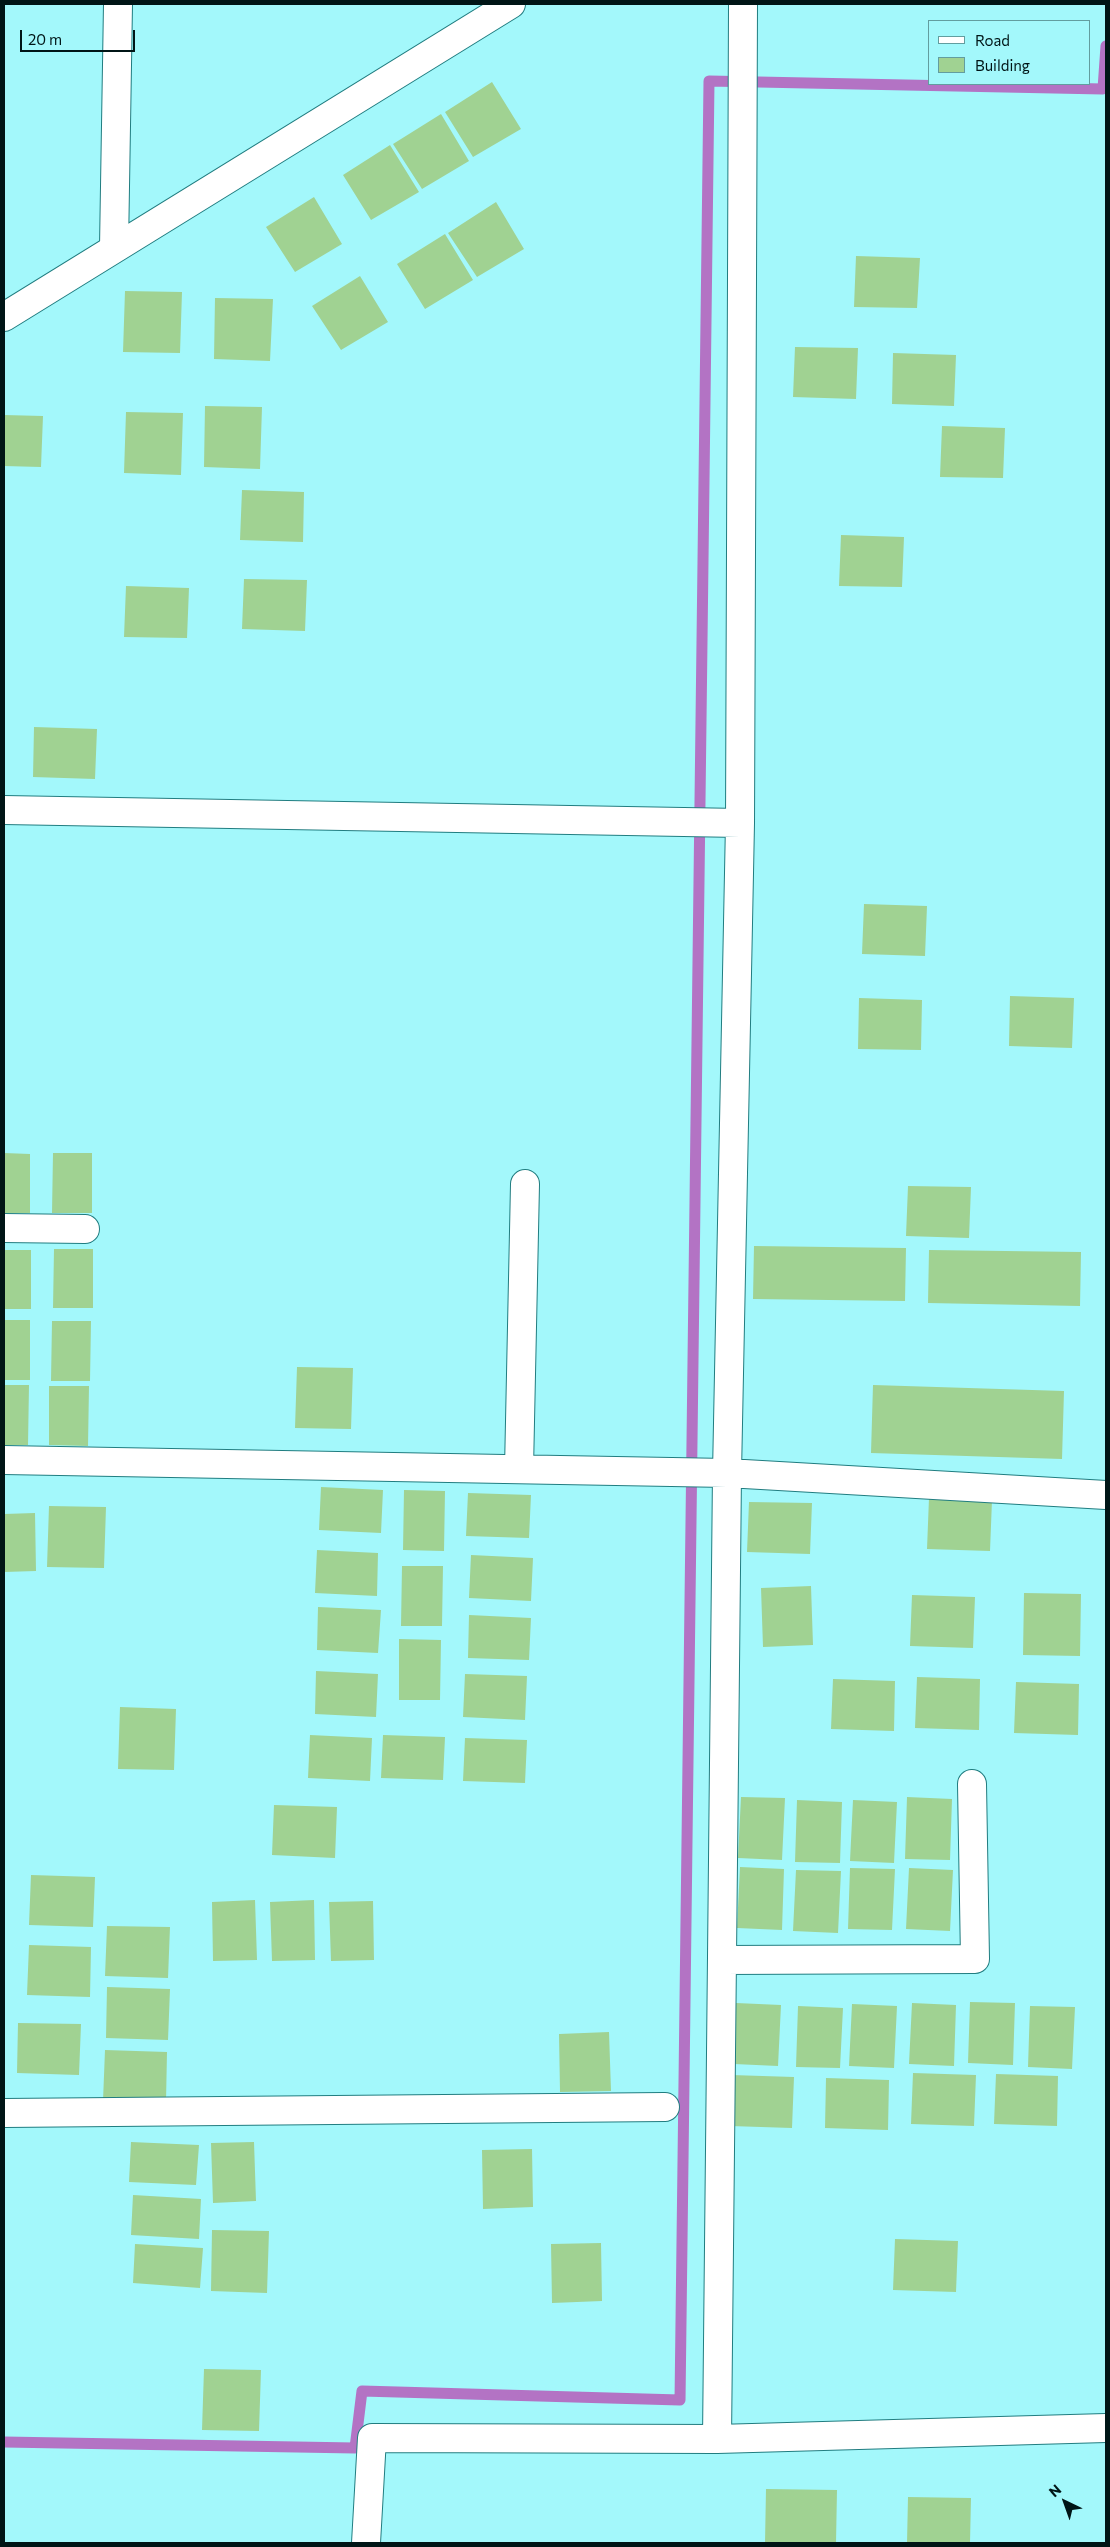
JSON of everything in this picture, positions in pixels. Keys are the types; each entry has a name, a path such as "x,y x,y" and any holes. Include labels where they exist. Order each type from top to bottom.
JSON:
{"street":[{"path":"114,248 118,4"},
{"path":"4,317 512,4"},
{"path":"718,2439 727,1473 740,823 743,4"},
{"path":"4,810 740,823"},
{"path":"519,1469 525,1184"},
{"path":"4,1228 85,1229"},
{"path":"4,1460 727,1473 1106,1495"},
{"path":"722,1960 974,1959 972,1784"},
{"path":"4,2113 665,2107"},
{"path":"366,2543 372,2438 718,2439 1106,2428"}],"building":[{"path":"492,82 521,129 473,157 445,112"},
{"path":"441,114 469,161 422,189 393,144"},
{"path":"390,145 419,192 371,220 343,175"},
{"path":"314,197 342,244 295,272 266,227"},
{"path":"496,202 524,249 477,277 448,233"},
{"path":"445,234 473,280 425,309 397,264"},
{"path":"856,256 920,258 917,308 854,307"},
{"path":"360,276 388,322 341,350 312,306"},
{"path":"125,291 182,292 180,353 123,352"},
{"path":"215,298 273,299 270,361 214,359"},
{"path":"795,347 858,348 856,399 793,397"},
{"path":"893,353 956,355 954,406 892,404"},
{"path":"205,406 262,407 260,469 204,467"},
{"path":"126,412 183,413 181,475 124,473"},
{"path":"4,415 43,416 41,467 4,466"},
{"path":"942,426 1005,428 1003,478 940,477"},
{"path":"242,490 304,492 303,542 240,540"},
{"path":"841,535 904,537 902,587 839,586"},
{"path":"244,579 307,580 305,631 242,629"},
{"path":"126,586 189,588 187,638 124,637"},
{"path":"34,727 97,729 95,779 33,777"},
{"path":"864,904 927,906 925,956 862,954"},
{"path":"1010,996 1074,998 1072,1048 1009,1046"},
{"path":"859,998 922,1000 921,1050 858,1049"},
{"path":"4,1153 30,1154 30,1213 4,1213"},
{"path":"53,1153 92,1153 92,1213 52,1213"},
{"path":"908,1186 971,1187 969,1238 906,1236"},
{"path":"754,1246 906,1248 905,1301 753,1299"},
{"path":"54,1249 93,1249 93,1308 53,1308"},
{"path":"4,1250 31,1250 31,1309 4,1309"},
{"path":"929,1250 1081,1252 1080,1306 928,1303"},
{"path":"4,1320 30,1320 30,1380 4,1380"},
{"path":"52,1321 91,1321 90,1381 51,1381"},
{"path":"297,1367 353,1368 351,1429 295,1428"},
{"path":"4,1385 29,1385 28,1445 4,1445"},
{"path":"873,1385 1064,1391 1062,1459 871,1453"},
{"path":"49,1386 89,1386 88,1446 49,1445"},
{"path":"321,1487 383,1490 381,1533 319,1530"},
{"path":"404,1490 445,1491 444,1551 403,1550"},
{"path":"468,1493 531,1495 529,1538 466,1536"},
{"path":"929,1498 992,1500 990,1551 927,1549"},
{"path":"749,1502 812,1503 810,1554 747,1552"},
{"path":"49,1506 106,1507 104,1568 47,1567"},
{"path":"35,1513 36,1571 4,1572 4,1514"},
{"path":"317,1550 378,1553 377,1596 315,1593"},
{"path":"471,1555 533,1558 531,1601 469,1598"},
{"path":"402,1566 443,1566 442,1626 401,1626"},
{"path":"811,1586 813,1645 763,1647 761,1588"},
{"path":"1024,1593 1081,1594 1080,1656 1023,1655"},
{"path":"912,1595 975,1597 973,1648 910,1646"},
{"path":"318,1607 381,1610 378,1653 317,1650"},
{"path":"469,1615 531,1618 529,1660 468,1658"},
{"path":"399,1639 441,1640 440,1700 399,1700"},
{"path":"316,1671 378,1674 376,1717 315,1714"},
{"path":"465,1674 527,1676 525,1720 463,1717"},
{"path":"917,1677 980,1679 979,1730 915,1728"},
{"path":"833,1679 895,1681 894,1731 831,1729"},
{"path":"1016,1682 1079,1684 1078,1735 1014,1733"},
{"path":"120,1707 176,1709 174,1770 118,1769"},
{"path":"310,1735 372,1738 370,1781 308,1778"},
{"path":"383,1735 445,1737 443,1780 381,1778"},
{"path":"465,1738 527,1740 525,1783 463,1781"},
{"path":"741,1797 785,1798 782,1860 738,1858"},
{"path":"907,1797 952,1799 950,1860 905,1859"},
{"path":"797,1800 842,1802 840,1863 795,1862"},
{"path":"853,1800 897,1802 894,1863 850,1861"},
{"path":"274,1805 337,1807 335,1858 272,1855"},
{"path":"740,1867 784,1869 782,1930 737,1928"},
{"path":"850,1868 895,1869 892,1930 848,1929"},
{"path":"909,1868 953,1870 950,1931 906,1929"},
{"path":"796,1870 841,1871 838,1933 793,1931"},
{"path":"31,1875 95,1877 93,1927 29,1925"},
{"path":"255,1900 257,1960 213,1961 212,1902"},
{"path":"314,1900 315,1960 272,1961 270,1902"},
{"path":"373,1901 374,1960 331,1961 329,1902"},
{"path":"107,1926 170,1927 168,1978 105,1976"},
{"path":"29,1945 91,1947 90,1997 27,1995"},
{"path":"107,1987 170,1989 168,2040 106,2038"},
{"path":"970,2002 1015,2003 1013,2065 968,2063"},
{"path":"736,2003 781,2005 778,2066 734,2064"},
{"path":"912,2003 956,2005 954,2066 909,2064"},
{"path":"852,2004 897,2006 894,2068 849,2066"},
{"path":"798,2006 843,2008 840,2068 796,2067"},
{"path":"1030,2006 1075,2007 1072,2069 1028,2067"},
{"path":"18,2023 81,2024 79,2075 17,2073"},
{"path":"609,2032 611,2091 560,2092 559,2034"},
{"path":"105,2050 167,2052 166,2102 103,2101"},
{"path":"913,2073 976,2075 974,2126 911,2124"},
{"path":"996,2074 1058,2076 1057,2126 994,2124"},
{"path":"731,2075 794,2077 792,2128 730,2126"},
{"path":"826,2078 889,2080 888,2130 825,2128"},
{"path":"131,2142 199,2145 196,2185 129,2182"},
{"path":"254,2142 256,2201 213,2203 211,2143"},
{"path":"532,2149 533,2207 483,2209 482,2150"},
{"path":"133,2195 201,2199 199,2239 131,2235"},
{"path":"212,2230 269,2231 267,2293 211,2291"},
{"path":"895,2239 958,2241 956,2292 893,2290"},
{"path":"601,2243 602,2301 552,2303 551,2244"},
{"path":"135,2244 203,2248 200,2288 133,2283"},
{"path":"204,2369 261,2370 259,2431 202,2430"},
{"path":"766,2489 837,2490 836,2543 765,2543"},
{"path":"908,2497 971,2498 970,2543 907,2543"}],"waterway":[{"path":"4,2442 355,2448 362,2391 680,2400 709,81 1103,89 1106,46"}]}
